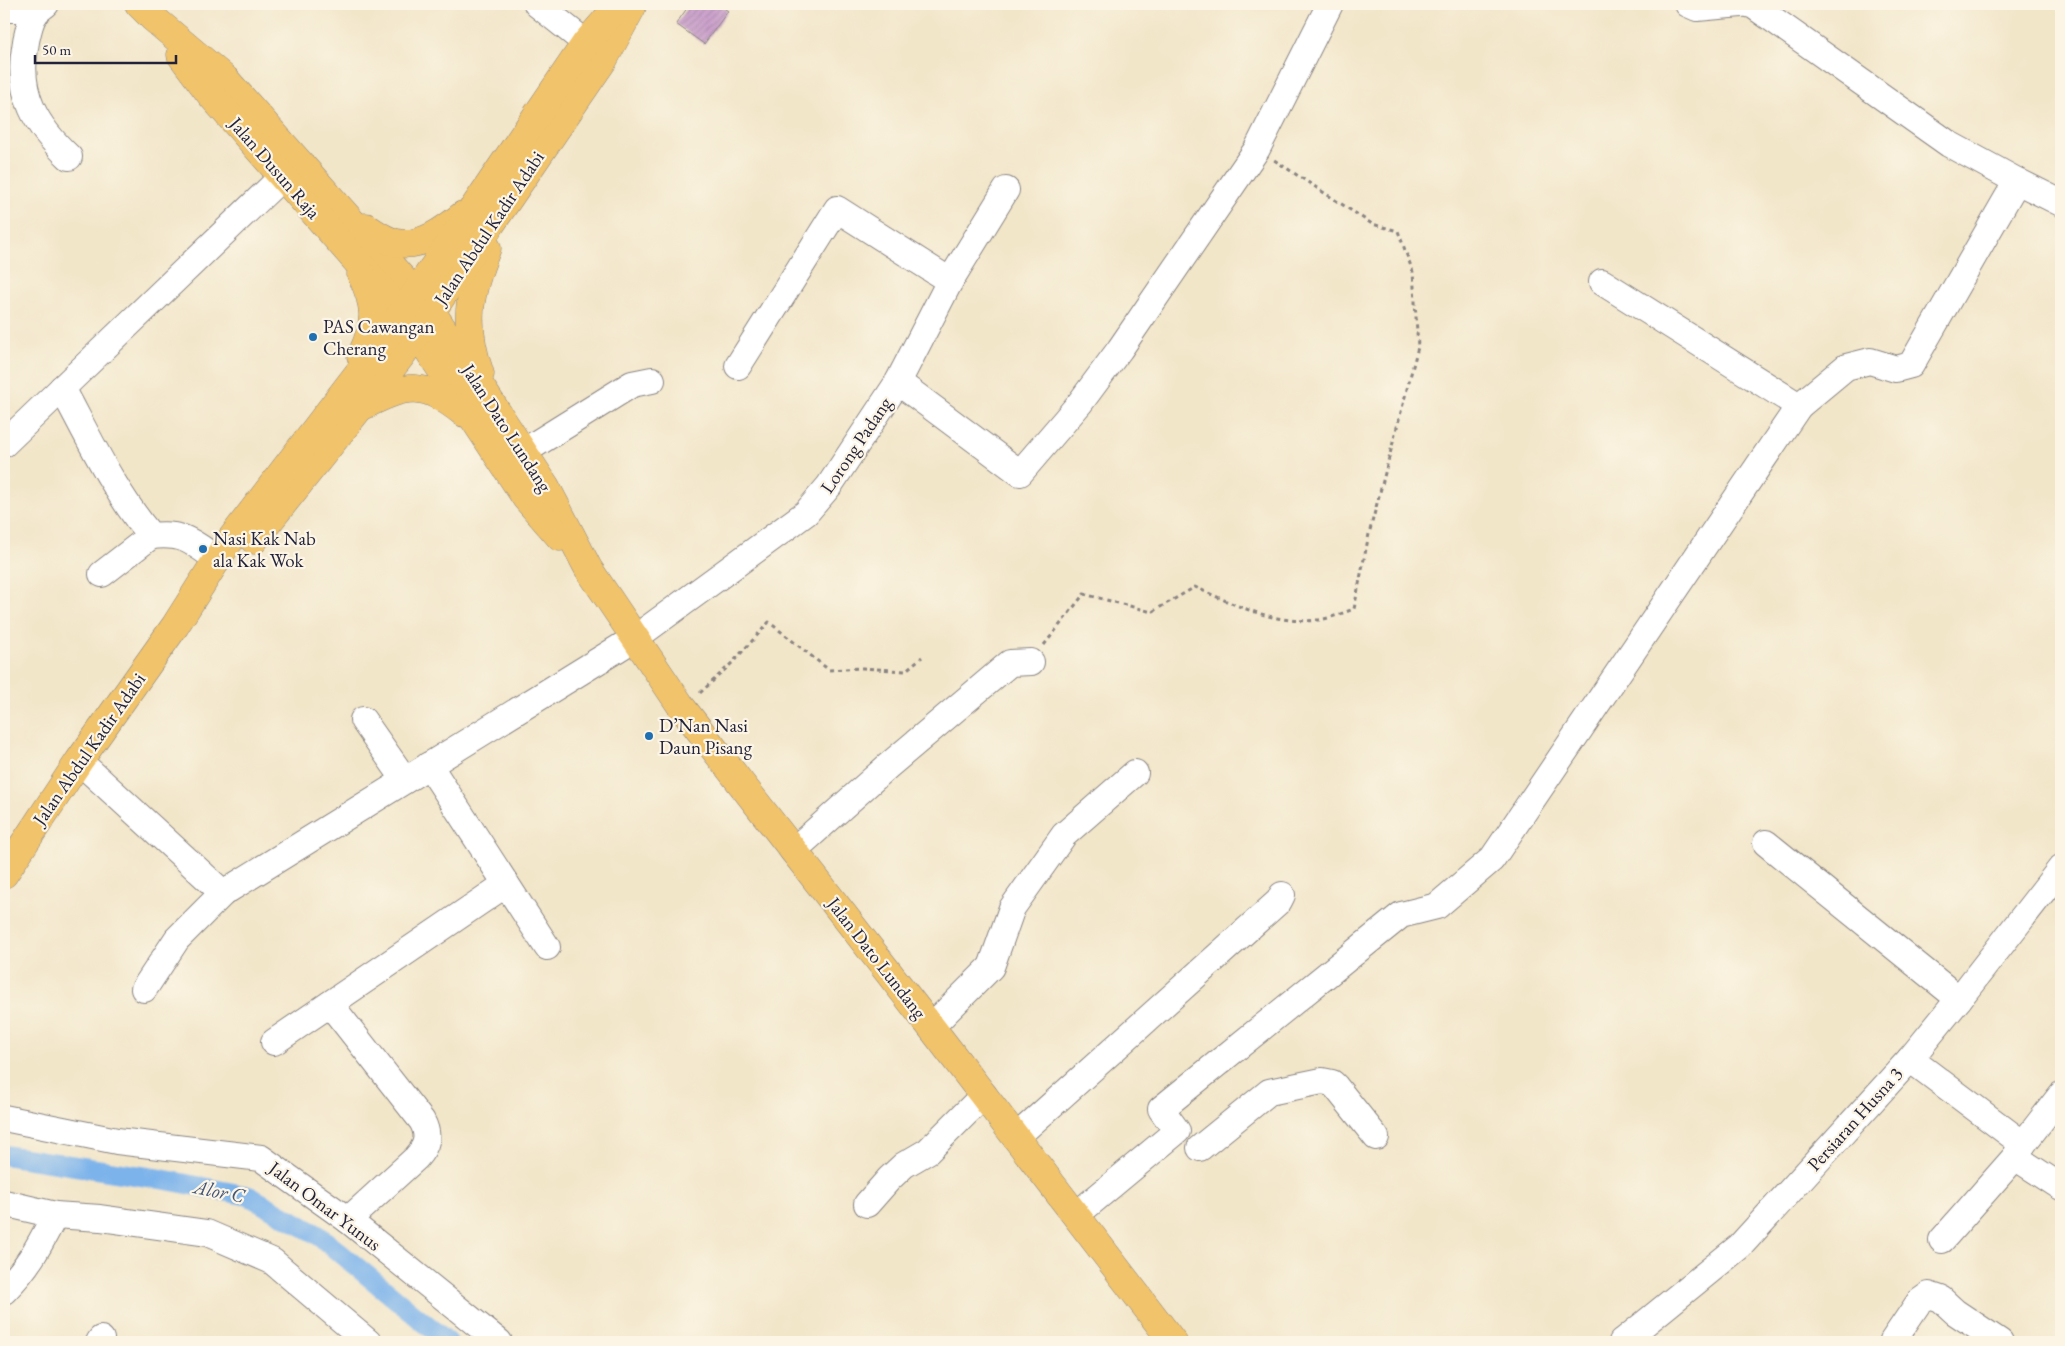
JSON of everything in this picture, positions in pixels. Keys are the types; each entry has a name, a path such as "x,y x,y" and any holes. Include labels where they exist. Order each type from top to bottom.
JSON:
{"main road":[{"name":"Jalan Abdul Kadir Adabi","path":"417,312 475,206 586,43 620,4"},
{"name":"Jalan Abdul Kadir Adabi","path":"175,626 241,556 350,402 417,312 502,207 604,59 634,4"},
{"name":"Jalan Dusun Raja","path":"146,11 211,96 354,258 417,312"},
{"name":"Jalan Dusun Raja","path":"146,11 225,79 348,215 417,312"},
{"path":"348,215 379,235 397,243 417,242 442,230 475,206"},
{"path":"354,258 373,304 374,322 350,402 409,388 425,389 482,410 469,315 471,294 502,207"},
{"name":"Jalan Dato Lundang","path":"417,312 482,410 526,498 588,568"},
{"name":"Jalan Abdul Kadir Adabi","path":"4,874 79,761 175,626 218,560 350,402"},
{"name":"Jalan Dato Lundang","path":"482,410 523,452 546,486 588,568 683,709 984,1095 1173,1342"}],"street":[{"path":"537,4 586,43"},
{"path":"898,382 1020,473 1080,404 1257,149 1330,4"},
{"path":"1688,4 1698,8 1741,4"},
{"path":"1748,4 1754,6 1949,144 2016,181 2061,202"},
{"path":"4,9 41,9 26,39 22,66 25,91 35,117 54,143 69,157"},
{"path":"4,444 282,177"},
{"path":"1076,1215 1177,1131 1161,1109 1401,915 1437,906 1492,859 1799,406 1846,367 1870,361 1896,369 1911,365 2016,181"},
{"name":"Lorong Padang","path":"144,989 177,939 223,893 635,638 806,513 829,486 898,382 950,281 1006,190"},
{"path":"738,366 837,210 950,281"},
{"path":"1602,282 1799,406"},
{"path":"523,452 632,384 652,380"},
{"path":"62,388 112,480 138,521 151,536"},
{"path":"102,574 151,536 183,537 218,560"},
{"path":"793,851 888,766 1010,663 1030,662"},
{"path":"363,720 405,780"},
{"path":"79,761 223,893"},
{"path":"429,765 547,947"},
{"path":"931,1027 991,967 1012,908 1064,835 1136,773"},
{"path":"1766,843 1959,999"},
{"name":"Persiaran Husna 3","path":"1622,1342 1740,1246 1910,1059 2061,868"},
{"path":"274,1042 506,884"},
{"path":"1016,1138 1279,901 1282,895"},
{"path":"330,1004 422,1121 427,1134 424,1148 416,1158 348,1220"},
{"path":"1910,1059 2061,1187"},
{"path":"1200,1148 1269,1092 1322,1081 1336,1086 1376,1137"},
{"path":"867,1204 904,1165 928,1151 984,1095"},
{"path":"1942,1240 2019,1150 2061,1095"},
{"name":"Jalan Omar Yunus","path":"4,1118 117,1141 261,1158 348,1220 499,1342"},
{"path":"4,1203 54,1215 100,1218 207,1233 272,1261 368,1342"},
{"path":"4,1291 33,1258 54,1215"},
{"path":"1892,1342 1919,1302 1929,1295 1940,1299 1955,1312 2000,1342"}],"path":[{"path":"1030,662 1084,594 1152,612 1194,587 1254,613 1288,620 1318,620 1354,609 1372,524 1418,347 1413,272 1398,231 1372,224 1257,149"},
{"path":"683,709 733,662 769,622 829,670 863,668 905,671 922,657"}],"building":[{"path":"690,4 718,4 728,11 704,44 676,24"}],"waterway":[{"name":"Alor C","path":"4,1155 161,1179 249,1196 318,1235 448,1342"}],"place":[{"name":"PAS Cawangan Cherang","path":"313,337"},
{"name":"Nasi Kak Nab ala Kak Wok","path":"203,549"},
{"name":"D’Nan Nasi Daun Pisang","path":"649,736"}]}
